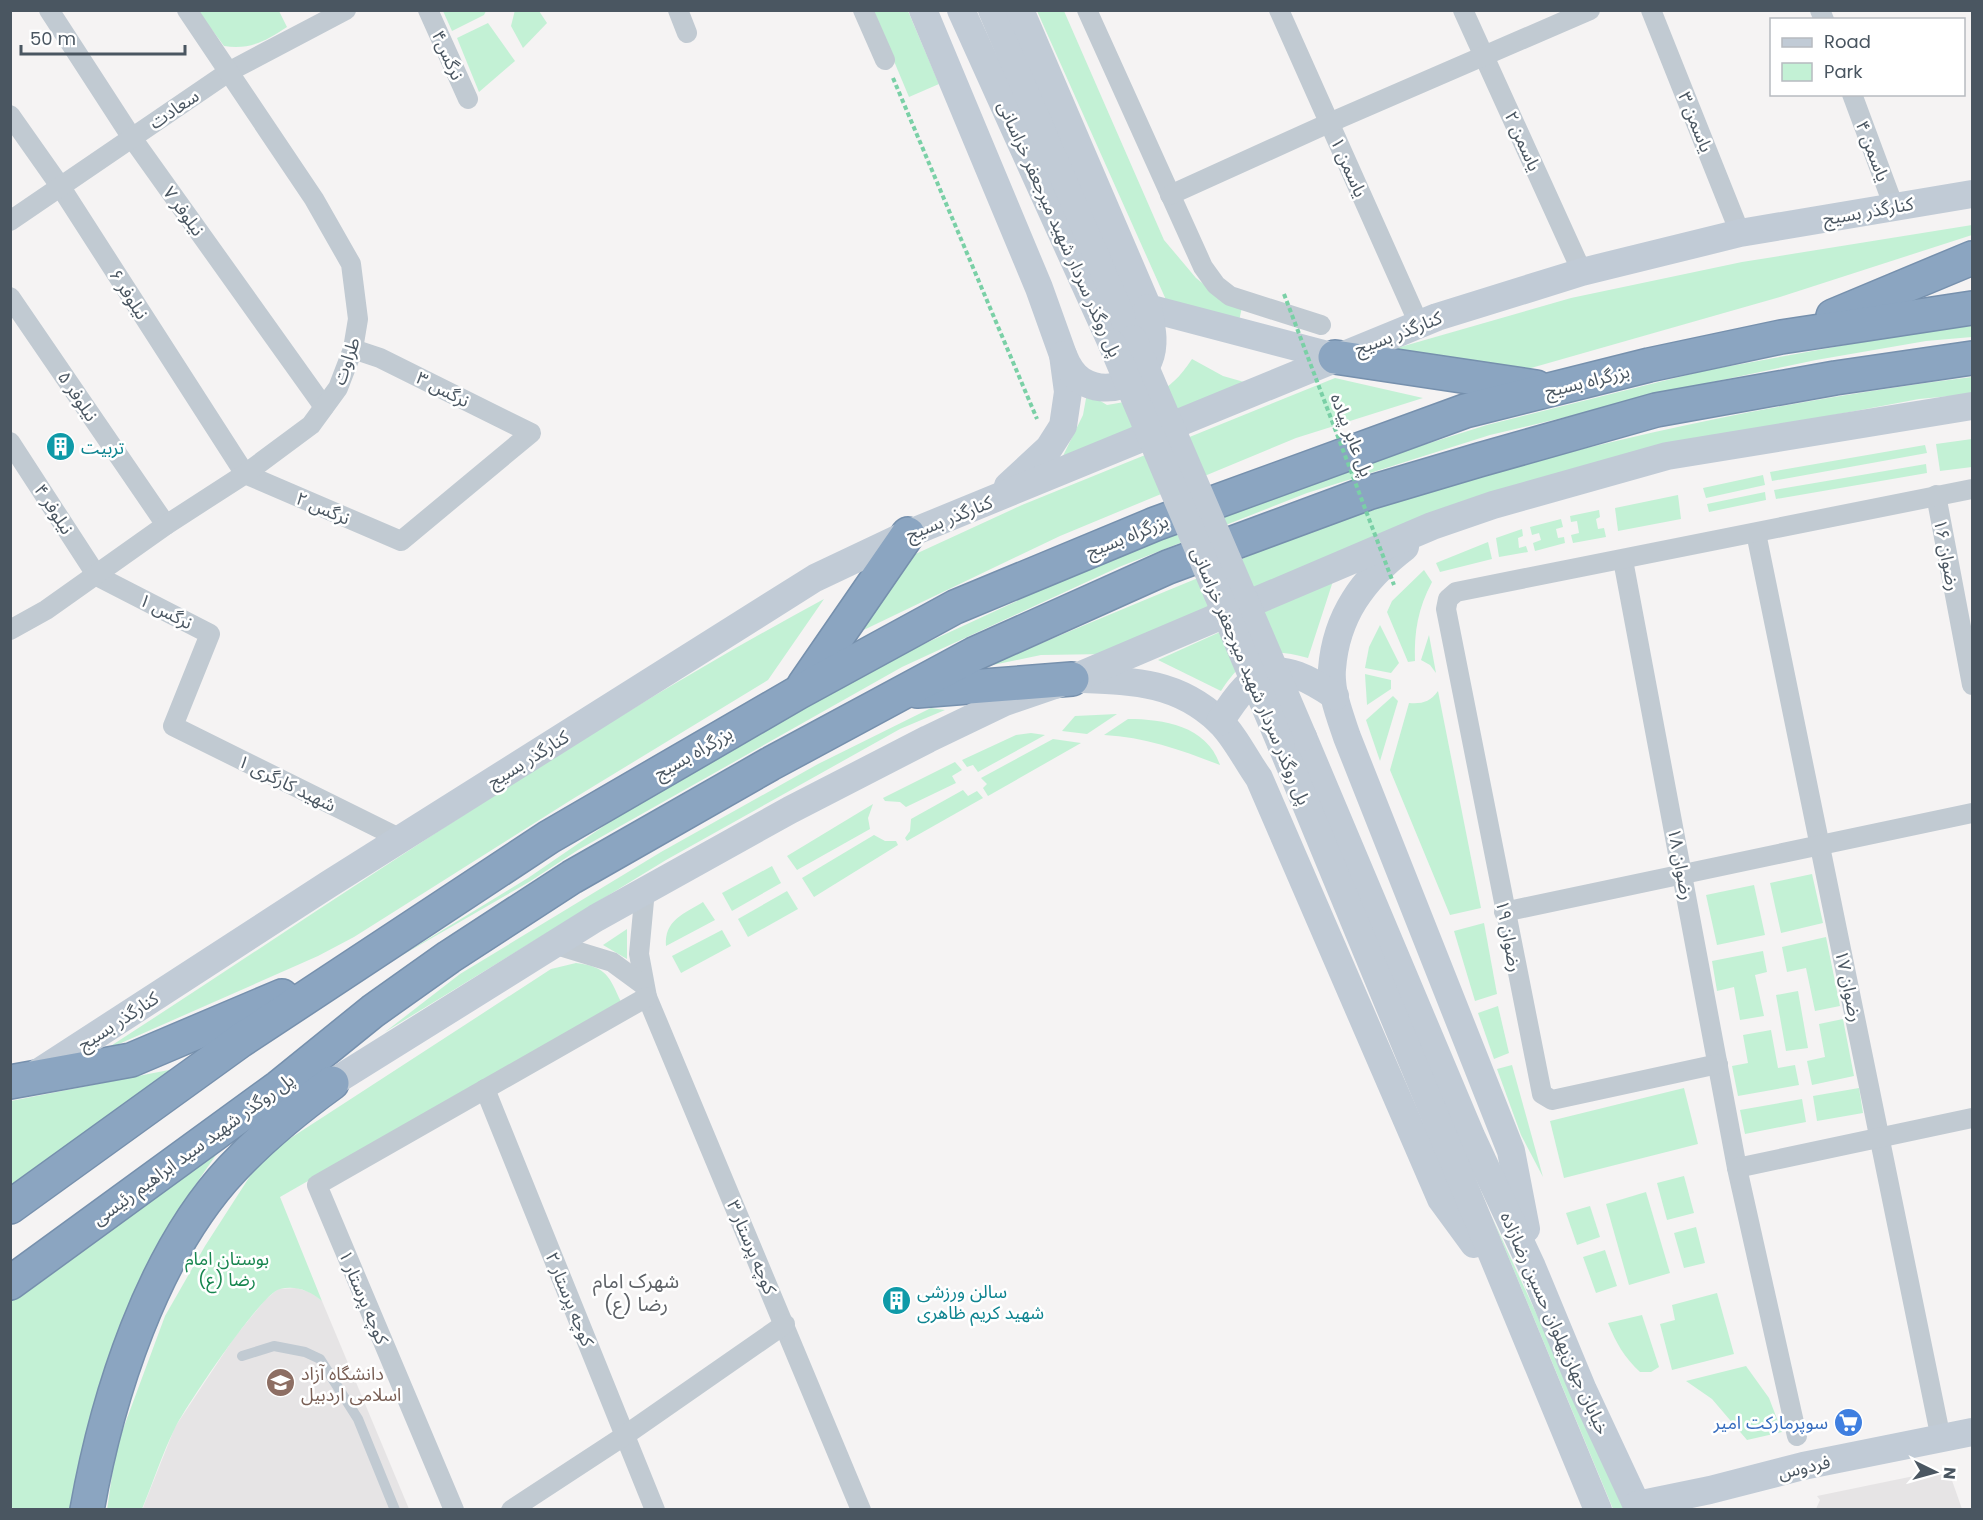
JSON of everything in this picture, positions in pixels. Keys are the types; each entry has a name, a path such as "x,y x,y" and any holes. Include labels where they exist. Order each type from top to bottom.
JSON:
{"highway":[{"path":"1781,337 1972,258"},
{"name":"بزرگراه بسیج","path":"361,963 549,837 800,692 955,607 1155,524 1465,411 1781,337 1972,308"},
{"path":"1335,357 1552,389"},
{"path":"904,692 974,654 1168,567 1368,494 1656,410 1835,378 1972,358"},
{"path":"800,692 908,534"},
{"path":"904,692 1072,679"},
{"name":"پل روگذر شهید سید ابراهیم رئیسی","path":"10,1282 279,1088 373,1011 449,957 572,877 770,764 904,692"},
{"path":"20,1080 131,1060 361,963"},
{"path":"10,1207 240,1041 361,963"},
{"path":"87,1509 98,1450 120,1374 156,1287 189,1225 231,1170 285,1118 332,1083"}],"main road":[{"path":"923,10 1039,288 1070,369 1081,381 1104,388 1127,384 1140,374 1149,361 1153,345 1148,308 1020,10"},
{"name":"پل روگذر سردار شهید میرجعفر خراسانی","path":"961,10 1122,341"},
{"name":"پل روگذر سردار شهید میرجعفر خراسانی","path":"992,10 1122,341 1292,740 1471,1136"},
{"name":"کنارگذر بسیج","path":"20,1080 815,578 908,534 1419,324 1582,272 1740,233 1972,194"},
{"path":"1148,308 1335,357"},
{"path":"994,499 1049,448 1063,426 1068,392 1063,355"},
{"path":"332,1083 553,944 645,890 790,810 1005,702 1072,679 1432,526 1493,505 1667,456 1972,406"},
{"path":"1432,526 1379,567 1342,617 1332,670 1335,696 1347,737 1512,1151 1532,1267"},
{"path":"1220,722 1234,700 1252,679 1275,670 1306,677 1335,696"},
{"path":"1072,679 1137,681 1180,692 1220,722 1259,778 1441,1199 1502,1281"},
{"name":"پل روگذر سردار شهید میرجعفر خراسانی","path":"1292,740 1446,1147"},
{"name":"خیابان جهان‌پهلوان حسین رضا‌زاده","path":"1471,1136 1532,1267 1583,1390 1638,1507"},
{"name":"خیابان جهان‌پهلوان حسین رضا‌زاده","path":"1446,1147 1598,1509"},
{"name":"فردوس","path":"1638,1507 1803,1466 1972,1432"}],"street":[{"name":"نیلوفر ۷","path":"49,10 132,138 324,407"},
{"name":"طراوت","path":"13,623 46,610 97,576 165,525 245,474 311,425 338,388 353,349 358,319 351,264 314,199 187,10"},
{"name":"سعادت","path":"10,221 308,18 346,10"},
{"name":"نرگس۴","path":"428,10 468,99"},
{"path":"678,10 687,33"},
{"path":"863,10 885,60"},
{"path":"1087,10 1203,267 1216,285 1230,296 1321,325"},
{"name":"یاسمن ۱","path":"1279,10 1419,324"},
{"name":"یاسمن ۲","path":"1464,10 1582,272"},
{"path":"1170,195 1590,10"},
{"name":"یاسمن ۳","path":"1651,10 1740,233"},
{"name":"یاسمن ۴","path":"1853,96 1894,207"},
{"name":"نیلوفر ۶","path":"10,115 60,186 245,474"},
{"name":"نیلوفر ۵","path":"10,297 165,525"},
{"name":"نرگس ۳","path":"353,349 380,358 531,433 401,541"},
{"name":"نیلوفر ۴","path":"10,442 97,576"},
{"name":"نرگس ۲","path":"245,474 401,541"},
{"path":"1623,560 1972,489"},
{"name":"رضوان ۱۶","path":"1936,495 1972,686"},
{"name":"رضوان ۱۷","path":"1756,533 1941,1439"},
{"name":"رضوان ۱۹","path":"1623,560 1456,592 1448,599 1446,609 1504,912 1542,1094 1552,1100 1718,1064"},
{"name":"رضوان ۱۸","path":"1623,560 1737,1168 1797,1436"},
{"name":"نرگس ۱","path":"97,576 210,634 173,726"},
{"name":"شهید کارگری ۱","path":"173,726 401,839"},
{"path":"1504,912 1972,813"},
{"path":"644,991 639,933 645,890"},
{"path":"553,944 612,962 644,991"},
{"path":"485,1089 644,991"},
{"name":"کوچه پرستار ۳","path":"644,991 861,1509"},
{"name":"کوچه پرستار ۱","path":"454,1509 317,1185 485,1089"},
{"name":"کوچه پرستار ۲","path":"485,1089 655,1509"},
{"path":"1737,1168 1972,1118"},
{"path":"512,1509 624,1436 785,1324"}],"lane":[{"path":"242,1356 274,1346 305,1352 320,1359 358,1419 395,1509"}],"path":[{"path":"885,60 1049,448"},
{"name":"پل عابر پیاده","path":"1284,294 1394,585"}],"shaded area":[{"name":"دانشگاه آزاد اسلامی اردبیل","path":"297,1288 312,1293 322,1301 409,1509 142,1510 175,1427 234,1338 265,1300 278,1289"},
{"path":"1948,1469 1962,1509 1816,1509 1820,1500 1817,1496"}],"green space":[{"path":"515,10 539,11 547,23 523,48 511,26"},
{"path":"198,11 279,11 287,27 257,43 242,47 224,46"},
{"path":"443,11 486,11 484,15 452,31"},
{"path":"873,11 908,11 939,84 909,97"},
{"path":"1037,11 1064,11 1164,240 1196,278 1211,290 1242,307 1238,326 1167,302"},
{"path":"488,23 515,61 479,92 457,38"},
{"path":"1972,225 1972,235 1780,297 1517,372 1376,354 1571,298 1742,262"},
{"path":"1972,326 1972,337 1926,341 1816,360 1490,435 1307,493 1119,567 902,667 578,850 529,882 392,961 528,878 652,793 898,656 1114,556 1302,483 1487,425 1703,371 1923,331"},
{"path":"1192,359 1223,376 1251,384 1061,460 1083,415 1087,393 1107,405 1146,397 1174,381"},
{"path":"1972,377 1972,394 1919,399 1679,444 1108,654 1041,655 988,666 1290,539 1466,480 1550,457 1718,418 1802,402"},
{"path":"1335,378 1423,398 1296,438 1060,536 849,637 909,557 1022,505"},
{"path":"1972,439 1972,467 1940,471 1936,444"},
{"path":"1925,445 1927,453 1772,481 1770,472"},
{"path":"1926,464 1927,473 1776,499 1774,490"},
{"path":"1763,475 1765,485 1706,498 1703,488"},
{"path":"1765,492 1766,500 1709,512 1707,504"},
{"path":"1678,495 1681,519 1618,531 1615,508"},
{"path":"1599,510 1600,517 1596,519 1598,529 1604,528 1606,537 1573,543 1571,535 1579,533 1577,521 1571,522 1570,516"},
{"path":"1561,519 1563,527 1556,529 1558,538 1564,537 1565,543 1535,551 1533,543 1541,540 1539,533 1532,535 1530,527"},
{"path":"1522,529 1523,536 1518,538 1519,548 1526,546 1528,552 1499,557 1496,538"},
{"path":"1488,542 1492,559 1440,572 1436,563"},
{"path":"1424,570 1432,582 1423,601 1418,620 1415,661 1408,662 1387,612 1392,601"},
{"path":"1333,581 1308,658 1280,653 1257,656 1239,669 1221,691 1158,660"},
{"path":"824,599 768,680 571,800 354,937 318,956 103,1051 549,761 639,705"},
{"path":"1380,625 1399,663 1391,673 1365,668 1369,647"},
{"path":"1429,635 1436,673 1430,665 1421,660"},
{"path":"1365,674 1391,680 1391,689 1367,705"},
{"path":"1438,691 1481,908 1450,915 1390,770 1409,703 1425,702"},
{"path":"1393,696 1398,701 1380,761 1366,720"},
{"path":"931,708 945,710 900,729 666,860 385,1032 460,974 661,852 818,764"},
{"path":"1117,714 1087,734 1062,731 1075,716"},
{"path":"1128,719 1170,723 1195,733 1214,752 1220,765 1148,741 1104,735"},
{"path":"1031,733 1045,735 978,772 973,765 967,767 962,760 1016,735"},
{"path":"1053,739 1081,743 988,796 983,788 987,784 981,778"},
{"path":"955,762 962,770 952,776 956,783 906,807 900,802 885,801 883,798"},
{"path":"963,790 968,796 977,791 983,798 907,841 905,838 910,831 911,819"},
{"path":"873,804 868,818 870,829 797,870 787,856"},
{"path":"874,835 885,841 896,841 898,845 814,897 802,878"},
{"path":"772,866 781,883 732,911 722,893"},
{"path":"1812,874 1823,923 1781,933 1770,883"},
{"path":"1754,885 1765,935 1717,945 1706,895"},
{"path":"787,891 798,909 748,937 738,919"},
{"path":"703,902 715,920 666,946 666,937 672,924 682,914"},
{"path":"1484,923 1497,994 1475,1001 1454,931"},
{"path":"627,929 627,959 603,945"},
{"path":"722,930 731,946 681,973 672,956"},
{"path":"1826,937 1840,1006 1815,1011 1806,968 1787,972 1782,947"},
{"path":"1763,951 1767,972 1755,975 1764,1016 1740,1020 1734,987 1717,991 1712,961"},
{"name":"بوستان امام رضا (ع)","path":"576,963 594,967 606,974 621,1002 280,1197 322,1301 313,1294 297,1288 280,1289 270,1295 224,1352 182,1416 166,1448 142,1509 107,1510 116,1448 165,1316 205,1246 263,1156 551,969"},
{"path":"1798,991 1808,1048 1786,1051 1776,995"},
{"path":"1498,1006 1509,1053 1494,1059 1478,1013"},
{"path":"1843,1019 1854,1076 1812,1085 1807,1061 1825,1057 1819,1024"},
{"path":"1771,1030 1778,1068 1795,1065 1799,1085 1738,1096 1732,1066 1748,1063 1743,1035"},
{"path":"1512,1065 1543,1177 1521,1135 1497,1069"},
{"path":"179,1068 11,1189 11,1101"},
{"path":"1684,1088 1698,1144 1564,1178 1550,1121"},
{"path":"1859,1088 1863,1113 1817,1121 1813,1096"},
{"path":"1802,1099 1806,1122 1745,1134 1740,1110"},
{"path":"220,1149 168,1228 149,1261 128,1306 98,1391 82,1450 71,1509 13,1509 11,1505 10,1302"},
{"path":"1684,1176 1694,1213 1667,1220 1657,1183"},
{"path":"1646,1192 1670,1273 1629,1285 1606,1204"},
{"path":"1590,1206 1600,1237 1577,1245 1566,1213"},
{"path":"1491,1215 1626,1509 1613,1509"},
{"path":"1696,1227 1705,1263 1684,1268 1674,1233"},
{"path":"1605,1250 1617,1286 1596,1293 1583,1257"},
{"path":"1717,1293 1734,1354 1672,1370 1660,1324 1675,1320 1672,1305"},
{"path":"1642,1315 1659,1367 1651,1372 1640,1372 1629,1361 1608,1323"},
{"path":"1746,1366 1769,1398 1782,1432 1747,1440 1712,1399 1686,1381"}],"place":[{"name":"تربیت","path":"60,447"},
{"name":"سالن ورزشی شهید کریم ظاهری","path":"896,1301"},
{"name":"دانشگاه آزاد اسلامی اردبیل","path":"280,1383"},
{"name":"سوپرمارکت امیر","path":"1849,1422"}],"district":[{"name":"شهرک امام رضا (ع)","path":"636,1292"}]}
